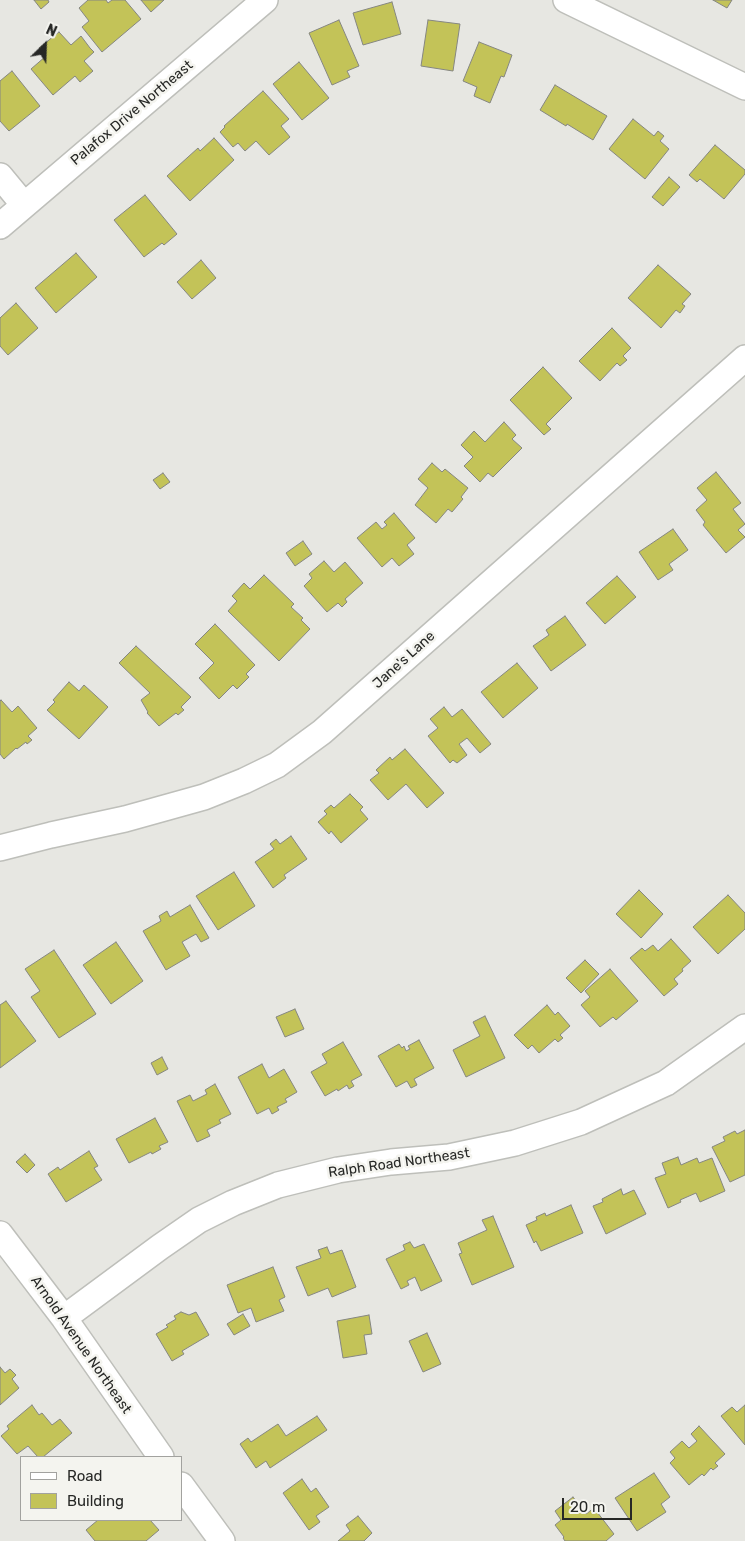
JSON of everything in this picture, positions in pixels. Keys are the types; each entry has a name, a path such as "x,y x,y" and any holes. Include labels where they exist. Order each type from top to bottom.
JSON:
{"street":[{"name":"Palafox Drive Northeast","path":"0,226 265,0"},
{"path":"566,0 745,86"},
{"path":"0,176 24,205"},
{"name":"Jane's Lane","path":"0,848 51,834 125,819 204,797 277,765 322,732 745,358"},
{"name":"Ralph Road Northeast","path":"64,1318 199,1220 233,1203 278,1185 338,1170 391,1162 449,1157 515,1143 581,1122 666,1083 745,1027"},
{"name":"Arnold Avenue Northeast","path":"0,1234 64,1318 160,1456"},
{"path":"182,1486 222,1541"}],"building":[{"path":"34,0 48,0 49,2 41,9"},
{"path":"88,0 106,0 108,3 112,0 125,0 141,19 102,52 82,27 89,21 79,8"},
{"path":"141,0 164,0 151,12"},
{"path":"713,0 732,0 727,8"},
{"path":"392,2 401,34 363,45 353,13"},
{"path":"339,20 359,66 347,71 350,77 332,85 309,33"},
{"path":"428,20 460,24 453,71 421,66"},
{"path":"59,32 71,45 81,36 94,52 84,61 93,71 80,82 75,76 53,95 31,69 46,56 39,48"},
{"path":"479,42 512,55 504,77 501,76 490,103 474,96 477,87 463,81"},
{"path":"299,62 329,98 302,120 273,84"},
{"path":"12,71 40,106 9,131 0,121 0,81"},
{"path":"555,85 607,116 593,140 540,110"},
{"path":"263,91 289,119 281,126 290,137 269,155 256,141 245,151 238,143 233,147 220,132 224,126"},
{"path":"633,119 654,136 658,131 664,136 660,141 669,149 645,179 609,149"},
{"path":"214,138 234,160 190,201 167,176 198,148 200,151"},
{"path":"715,145 745,170 745,174 724,199 700,179 697,182 689,175"},
{"path":"669,177 680,187 663,206 652,197"},
{"path":"145,195 177,234 164,245 162,243 144,257 114,220"},
{"path":"76,253 97,277 56,313 35,288"},
{"path":"201,260 216,278 192,299 177,282"},
{"path":"658,265 691,294 682,304 685,306 680,313 676,310 661,328 628,298"},
{"path":"16,303 38,328 8,355 0,346 0,318"},
{"path":"612,328 631,348 623,356 627,360 620,366 617,363 600,381 579,361"},
{"path":"543,367 572,398 546,424 551,429 544,435 510,400"},
{"path":"504,422 516,435 512,439 522,448 493,477 488,473 480,482 464,466 473,457 461,445 474,431 485,442"},
{"path":"432,463 442,472 445,469 468,488 461,497 463,499 452,512 448,509 436,523 415,505 428,488 418,479"},
{"path":"716,472 741,503 733,509 745,524 738,530 745,537 726,553 703,525 705,522 696,510 707,500 697,488"},
{"path":"163,473 170,482 160,489 153,480"},
{"path":"394,513 415,538 407,545 414,554 399,566 392,558 382,567 357,538 376,522 382,529 387,525 384,522"},
{"path":"673,529 688,550 669,564 673,570 658,580 639,552"},
{"path":"303,541 312,554 295,566 286,553"},
{"path":"324,561 334,572 345,562 363,583 345,599 347,602 342,607 338,603 327,612 304,586 312,578 309,574"},
{"path":"264,575 294,604 291,607 303,618 301,620 310,629 279,661 228,611 237,601 232,596 244,583 250,589"},
{"path":"617,576 636,597 605,624 586,603"},
{"path":"565,616 586,645 551,671 533,646 549,635 546,630"},
{"path":"215,624 255,665 246,674 249,677 237,689 233,685 219,699 199,678 214,663 195,644"},
{"path":"136,646 191,697 181,707 184,710 178,715 176,713 159,726 147,713 141,700 150,693 119,663"},
{"path":"517,663 538,688 503,718 481,692"},
{"path":"69,682 79,691 84,685 108,707 79,739 47,710"},
{"path":"1,700 12,712 18,706 37,728 28,736 32,740 16,748 4,759 0,754"},
{"path":"444,707 452,717 462,709 491,744 480,753 467,738 459,744 467,755 457,763 453,760 450,763 428,736 438,728 430,719"},
{"path":"405,749 444,793 427,808 406,784 388,800 370,780 379,773 376,770 390,757 392,760"},
{"path":"350,794 363,807 360,810 368,819 341,843 331,831 329,834 318,822 327,814 324,811 331,805 334,808"},
{"path":"291,836 307,859 284,875 286,878 273,888 255,862 274,849 270,844 276,839 280,844"},
{"path":"234,872 255,906 218,930 196,896"},
{"path":"639,890 663,914 641,938 616,914"},
{"path":"728,895 745,913 745,929 718,954 693,927"},
{"path":"190,905 209,938 201,942 196,934 182,942 190,956 166,970 143,931 161,921 159,916 167,911 170,917"},
{"path":"671,939 691,961 674,979 678,984 664,996 630,958 642,948 645,951 653,945 658,951"},
{"path":"116,942 143,981 111,1004 83,965"},
{"path":"54,950 96,1014 59,1038 31,997 40,991 25,969"},
{"path":"585,960 599,974 581,993 566,978"},
{"path":"610,969 638,1001 616,1020 613,1017 600,1027 581,1005 590,997 585,991"},
{"path":"6,1001 36,1041 0,1068 0,1005"},
{"path":"547,1005 555,1015 558,1012 570,1026 560,1035 563,1038 558,1042 555,1039 539,1053 532,1045 528,1049 514,1035"},
{"path":"295,1009 304,1029 285,1037 276,1017"},
{"path":"485,1016 505,1058 466,1077 453,1050 480,1036 473,1022"},
{"path":"419,1040 434,1068 414,1079 417,1085 411,1088 407,1081 396,1087 378,1056 399,1044 402,1048 404,1046 406,1051 410,1049 408,1046"},
{"path":"343,1042 362,1075 351,1081 354,1086 349,1089 347,1085 325,1096 311,1072 327,1063 322,1054"},
{"path":"162,1057 168,1069 157,1075 151,1063"},
{"path":"262,1064 269,1078 284,1069 297,1092 285,1099 287,1102 277,1107 279,1110 272,1114 269,1108 257,1114 238,1077"},
{"path":"215,1084 231,1114 219,1120 221,1123 207,1130 210,1136 197,1142 177,1101 190,1095 193,1101 207,1094 205,1090"},
{"path":"155,1118 168,1142 159,1146 161,1149 152,1154 151,1152 129,1163 116,1139"},
{"path":"745,1130 745,1175 730,1182 712,1147 725,1141 723,1137 735,1131 737,1134"},
{"path":"89,1151 98,1166 94,1168 102,1180 66,1202 48,1174 58,1167 60,1170"},
{"path":"25,1154 35,1165 27,1173 16,1162"},
{"path":"678,1157 681,1165 697,1158 699,1163 712,1158 725,1191 700,1202 696,1193 668,1208 655,1178 666,1174 662,1163"},
{"path":"621,1189 623,1195 634,1190 646,1214 606,1234 593,1206 603,1202 602,1199"},
{"path":"571,1205 583,1233 541,1251 536,1241 534,1243 526,1225 537,1220 536,1217 545,1213 546,1216"},
{"path":"493,1216 514,1267 472,1285 459,1254 462,1253 458,1243 487,1230 482,1220"},
{"path":"410,1242 414,1248 424,1244 442,1281 421,1291 415,1277 407,1281 409,1285 401,1289 386,1259 405,1250 403,1245"},
{"path":"327,1247 330,1254 342,1250 356,1287 332,1297 328,1288 308,1296 296,1267 321,1258 318,1250"},
{"path":"273,1267 285,1297 279,1300 284,1311 256,1322 251,1308 238,1313 227,1285"},
{"path":"181,1312 189,1315 196,1312 209,1335 182,1351 184,1354 172,1361 156,1334 168,1327 166,1325 176,1319 174,1316"},
{"path":"243,1314 250,1326 234,1335 227,1324"},
{"path":"369,1315 372,1334 364,1335 367,1354 343,1358 337,1321"},
{"path":"427,1333 441,1364 423,1372 409,1341"},
{"path":"0,1367 5,1373 10,1369 16,1375 12,1379 19,1388 0,1405"},
{"path":"32,1405 39,1415 42,1413 52,1425 60,1419 72,1433 44,1456 37,1456 28,1446 17,1454 1,1436 9,1429 7,1426"},
{"path":"745,1405 745,1445 721,1416 732,1407 737,1412"},
{"path":"317,1416 327,1430 270,1468 266,1461 256,1468 240,1444 248,1438 251,1442 278,1424 286,1436"},
{"path":"699,1426 725,1454 715,1463 718,1466 713,1470 711,1468 704,1476 702,1474 689,1485 670,1463 675,1458 670,1452 682,1441 689,1448 697,1441 691,1434"},
{"path":"654,1473 670,1497 661,1504 666,1512 637,1531 615,1498"},
{"path":"302,1479 311,1492 316,1488 329,1507 316,1516 320,1522 309,1530 283,1493"},
{"path":"573,1497 586,1514 594,1508 614,1534 606,1541 565,1541 555,1525 561,1520 555,1511"},
{"path":"358,1516 372,1533 364,1541 338,1541 350,1531 346,1525"},
{"path":"97,1521 151,1521 159,1530 146,1541 95,1541 86,1530"}]}
